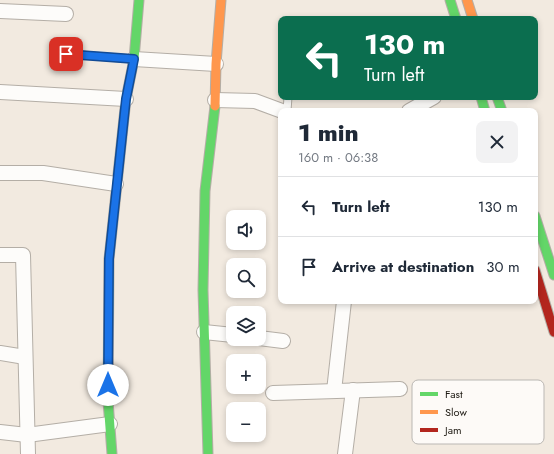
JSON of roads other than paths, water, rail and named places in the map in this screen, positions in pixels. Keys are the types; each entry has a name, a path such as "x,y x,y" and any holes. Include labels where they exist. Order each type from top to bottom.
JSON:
{"street":[{"path":"112,454 108,401 109,259 126,99 134,59 139,0"},
{"path":"208,454 204,332 205,191 215,116 216,64 221,0"},
{"path":"450,0 455,16"},
{"path":"467,0 472,16"},
{"path":"0,11 66,14"},
{"path":"134,59 216,64"},
{"path":"0,92 126,99"},
{"path":"215,100 255,101 278,110"},
{"path":"414,108 429,100"},
{"path":"0,173 43,172 116,184"},
{"path":"538,225 554,275"},
{"path":"0,255 23,255 28,454"},
{"path":"538,280 554,332"},
{"path":"334,391 344,304"},
{"path":"204,332 226,334"},
{"path":"266,339 283,341"},
{"path":"0,353 25,357"},
{"path":"273,393 400,389"},
{"path":"345,454 353,390"},
{"path":"0,432 27,435 110,424"}],"lane":[{"path":"66,54 134,59"}]}
